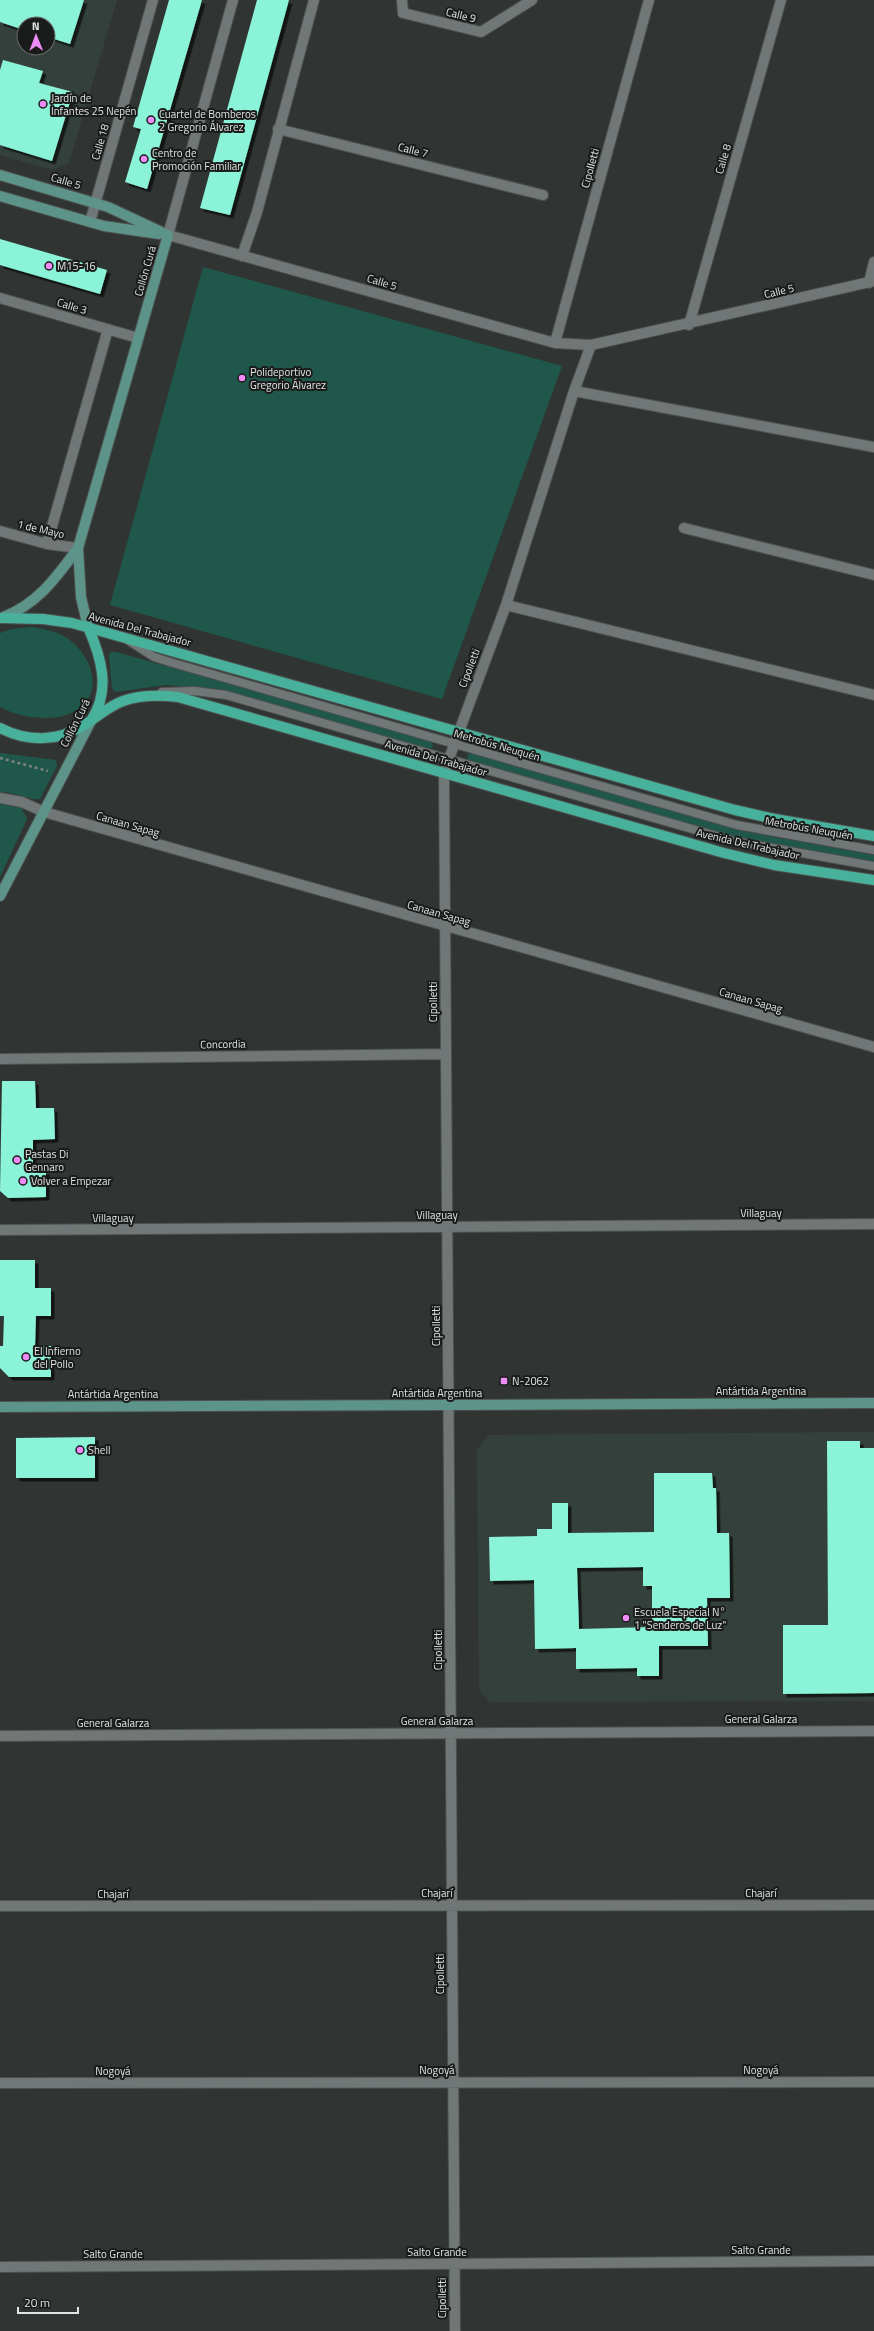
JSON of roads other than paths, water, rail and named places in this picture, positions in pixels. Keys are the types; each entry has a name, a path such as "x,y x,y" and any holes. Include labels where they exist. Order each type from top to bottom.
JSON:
{"main road":[{"name":"Calle 5","path":"0,174 95,202 168,235"},
{"name":"Calle 5","path":"0,196 90,222 168,235"},
{"name":"Collón Curá","path":"0,896 100,703 104,681 99,657 88,627 81,597 78,548 168,235"},
{"name":"Collón Curá","path":"0,618 16,612 50,587 78,548"},
{"name":"Avenida Del Trabajador","path":"0,618 50,620 88,627 742,811 775,819 874,836"},
{"name":"Avenida Del Trabajador","path":"0,728 24,737 52,738 74,731 116,704 134,698 168,696 189,699 730,854 774,865 874,880"},
{"name":"Antártida Argentina","path":"0,1407 874,1403"}],"street":[{"name":"Calle 18","path":"90,222 153,0"},
{"name":"Collón Curá","path":"168,235 233,0"},
{"path":"242,256 257,212 314,0"},
{"name":"Calle 9","path":"402,0 403,13 480,32 532,0"},
{"name":"Cipolletti","path":"555,343 649,0"},
{"name":"Calle 8","path":"689,325 781,0"},
{"name":"Calle 7","path":"278,130 543,195"},
{"name":"Calle 5","path":"168,235 555,343 590,345 689,325 871,282"},
{"path":"871,282 874,262"},
{"name":"Calle 3","path":"0,298 138,338"},
{"path":"47,544 108,329"},
{"name":"Cipolletti","path":"455,2331 444,772 506,605 590,345"},
{"path":"574,391 874,447"},
{"path":"684,528 874,575"},
{"name":"1 de Mayo","path":"0,531 47,544 78,548"},
{"path":"506,605 874,695"},
{"name":"Canaan Sapag","path":"0,798 22,802 44,812 445,927 874,1047"},
{"name":"Concordia","path":"0,1059 446,1054"},
{"name":"Villaguay","path":"0,1230 874,1224"},
{"name":"General Galarza","path":"0,1736 874,1731"},
{"name":"Chajarí","path":"0,1906 874,1905"},
{"name":"Nogoyá","path":"0,2084 874,2082"},
{"name":"Salto Grande","path":"0,2267 874,2261"}],"lane":[{"name":"Metrobús Neuquén","path":"121,636 163,660 737,825 874,850"},
{"path":"134,698 179,691 226,695 734,841 874,866"}],"place":[{"name":"Jardín de Infantes 25 Nepén","path":"43,104"},
{"name":"Cuartel de Bomberos 2 Gregorio Álvarez","path":"151,120"},
{"name":"Centro de Promoción Familiar","path":"144,159"},
{"name":"M15-16","path":"49,266"},
{"name":"Polideportivo Gregorio Álvarez","path":"242,378"},
{"name":"Pastas Di Gennaro","path":"17,1160"},
{"name":"Volver a Empezar","path":"23,1181"},
{"name":"El Infierno del Pollo","path":"26,1357"},
{"name":"N-2062","path":"504,1381"},
{"name":"Shell","path":"80,1450"},
{"name":"Escuela Especial N° 1 \"Senderos de Luz\"","path":"626,1618"}]}
